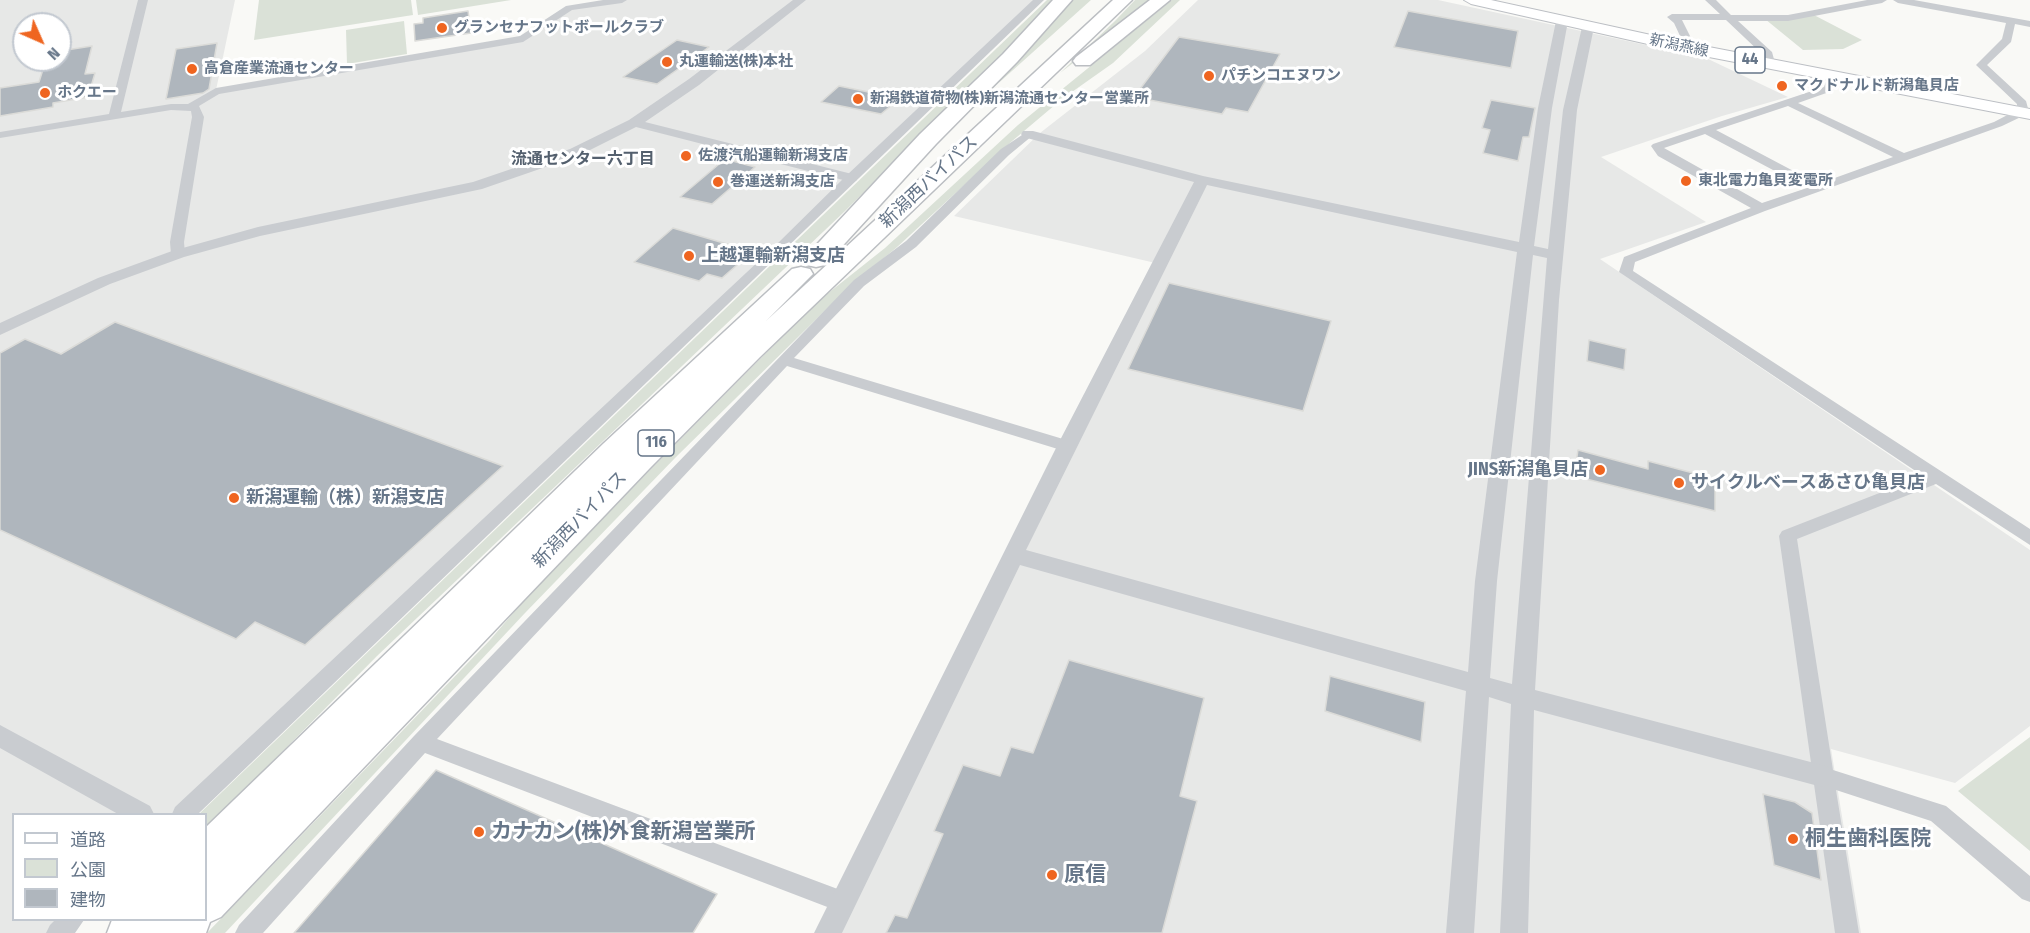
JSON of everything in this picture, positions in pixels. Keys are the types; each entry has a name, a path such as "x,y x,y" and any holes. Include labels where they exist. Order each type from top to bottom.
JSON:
{"highway":[{"path":"828,262 928,140 1010,58 1063,0"},
{"name":"新潟西バイパス","path":"207,902 639,461 828,262 1103,0"},
{"name":"新潟西バイパス","path":"207,853 614,450 1123,0"},
{"path":"828,262 1161,0"},
{"path":"128,933 140,921"},
{"path":"177,933 189,921"}],"main road":[{"name":"新潟燕線","path":"1471,0 1683,47 2026,113"}],"street":[{"path":"114,116 143,0"},
{"path":"190,107 216,91 523,39 569,8 622,0"},
{"path":"0,330 104,281 178,254 258,232 477,186 575,152 634,123 694,82 800,0"},
{"path":"184,813 783,247 851,178 1039,0"},
{"path":"1710,0 1768,54 1770,63"},
{"path":"1683,47 1686,38 1678,21 1672,17 1797,17 1867,1 1882,0"},
{"path":"1898,0 2020,22"},
{"path":"2025,11 2007,40 1981,65 2022,103 2026,113 1761,208 1629,260 1626,272 2030,538"},
{"path":"1460,933 1486,581 1545,108 1562,21"},
{"path":"1514,933 1525,644 1556,255 1570,110 1588,27"},
{"path":"1761,208 1658,150 1657,146 1831,87 1833,76"},
{"path":"1788,102 1904,158"},
{"path":"0,135 171,107 196,109 198,117 177,242 178,254"},
{"path":"634,123 851,178"},
{"path":"1705,129 1817,188"},
{"path":"247,933 421,742 859,283 911,244 1005,152 1028,134 1202,180 1556,255"},
{"path":"828,933 1067,446 1202,180"},
{"path":"784,360 1067,446"},
{"path":"1847,933 1788,536 1937,477"},
{"path":"1014,555 1523,697 1822,776 1938,813 2030,891"},
{"path":"0,736 139,813"},
{"path":"421,742 843,902"},
{"path":"58,933 71,921"}],"shaded area":[{"path":"0,0 235,0 216,90 523,39 569,8 622,0 1039,0 782,247 184,813 12,813 12,921 71,921 58,933 0,933"},
{"path":"1198,0 1438,0 1706,58 1788,97 1722,116 1601,157 1706,222 1600,259 2030,550 2030,726 1955,783 1831,749 1861,933 838,933 1164,265 954,216 1040,133 1145,51"}],"green space":[{"path":"259,0 411,0 413,15 254,40"},
{"path":"416,0 511,0 418,15"},
{"path":"1047,0 1055,0 1030,28 844,212 377,656 207,828 207,813 200,813"},
{"path":"1072,0 1091,0 983,97 1029,47"},
{"path":"1135,0 1155,0 1060,73 1115,21"},
{"path":"1172,0 1180,0 1113,63 1062,99 1011,142 896,248 849,287 676,457 525,613 225,933 207,933 490,640 551,569 817,302 885,248 1018,125"},
{"path":"1812,14 1862,40 1843,49 1803,50 1765,19"},
{"path":"404,21 407,54 347,64 346,30"},
{"path":"2030,737 2030,851 1958,791"}],"building":[{"name":"グランセナフットボールクラブ","path":"468,11 471,33 415,41 414,24 423,23 423,18"},
{"path":"1408,11 1518,31 1511,68 1394,47"},
{"name":"パチンコエヌワン","path":"1179,37 1280,54 1248,112 1226,108 1222,114 1134,97"},
{"name":"丸運輸送(株)本社","path":"677,40 709,47 657,84 623,77"},
{"name":"高倉産業流通センター","path":"217,43 209,89 203,93 166,99 176,49"},
{"name":"ホクエー","path":"92,46 85,74 95,73 88,97 53,103 53,107 0,116 0,88 39,82 42,72 72,72 72,49"},
{"name":"新潟鉄道荷物(株)新潟流通センター営業所","path":"839,86 898,100 881,114 821,102"},
{"path":"1491,100 1535,108 1529,137 1523,137 1518,161 1483,153 1490,130 1482,128"},
{"name":"巻運送新潟支店","path":"725,159 755,167 712,204 680,197"},
{"name":"上越運輸新潟支店","path":"673,228 737,247 729,254 745,258 722,278 707,274 699,281 634,262"},
{"path":"1169,283 1331,321 1303,411 1128,369"},
{"name":"新潟運輸（株）新潟支店","path":"115,322 503,466 305,645 255,622 236,639 0,530 0,353 25,339 61,354"},
{"path":"1589,340 1626,349 1624,370 1587,361"},
{"path":"1578,450 1648,469 1648,461 1693,473 1693,477 1707,480 1715,486 1715,511 1574,476"},
{"name":"原信","path":"1069,660 1204,698 1180,796 1197,801 1162,933 886,933 895,915 907,918 943,834 934,831 963,765 1000,776 1011,747 1033,753"},
{"path":"1330,676 1425,702 1421,742 1325,711"},
{"name":"カナカン(株)外食新潟営業所","path":"436,770 717,894 693,933 294,933"},
{"name":"桐生歯科医院","path":"1763,794 1795,802 1812,813 1821,880 1774,865"}],"place":[{"name":"グランセナフットボールクラブ","path":"442,28"},
{"name":"丸運輸送(株)本社","path":"667,62"},
{"name":"高倉産業流通センター","path":"192,69"},
{"name":"パチンコエヌワン","path":"1209,76"},
{"name":"マクドナルド新潟亀貝店","path":"1782,86"},
{"name":"ホクエー","path":"45,93"},
{"name":"新潟鉄道荷物(株)新潟流通センター営業所","path":"858,99"},
{"name":"佐渡汽船運輸新潟支店","path":"686,156"},
{"name":"東北電力亀貝変電所","path":"1686,181"},
{"name":"巻運送新潟支店","path":"718,182"},
{"name":"上越運輸新潟支店","path":"689,256"},
{"name":"JINS新潟亀貝店","path":"1600,470"},
{"name":"サイクルベースあさひ亀貝店","path":"1679,483"},
{"name":"新潟運輸（株）新潟支店","path":"234,498"},
{"name":"カナカン(株)外食新潟営業所","path":"479,832"},
{"name":"桐生歯科医院","path":"1793,839"},
{"name":"原信","path":"1052,875"}],"district":[{"name":"流通センター六丁目","path":"583,160"}]}
